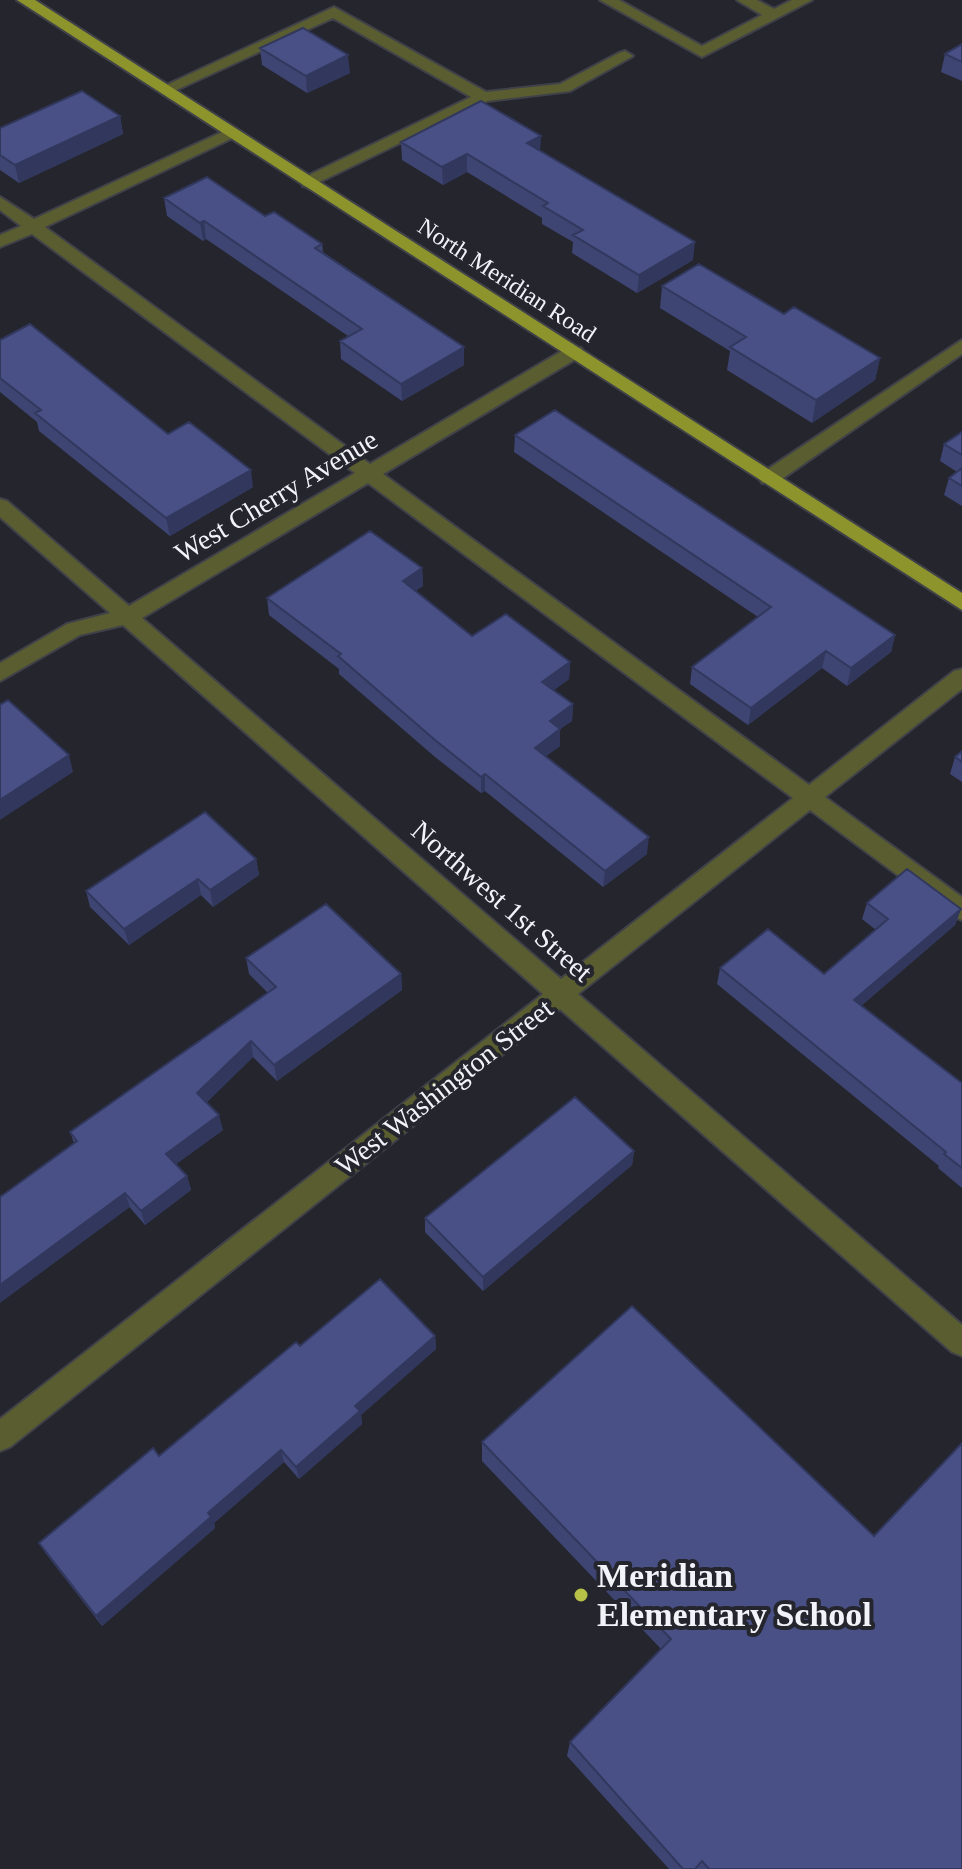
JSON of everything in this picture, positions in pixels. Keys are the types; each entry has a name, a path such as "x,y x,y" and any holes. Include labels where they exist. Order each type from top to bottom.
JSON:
{"main road":[{"name":"North Meridian Road","path":"25,0 962,603"}],"street":[{"path":"608,0 702,52 804,0"},
{"path":"745,0 774,15"},
{"path":"166,89 334,12 483,97"},
{"path":"309,182 483,97 564,88 625,56"},
{"path":"0,242 233,132"},
{"path":"0,202 962,910"},
{"path":"769,478 962,346"},
{"name":"West Cherry Avenue","path":"0,673 74,629 127,617 574,352"},
{"name":"Northwest 1st Street","path":"0,506 962,1343"},
{"name":"West Washington Street","path":"0,1437 962,677"}],"building":[{"path":"303,28 348,55 306,76 260,48"},
{"path":"962,44 962,62 945,54"},
{"path":"82,91 120,116 15,165 0,155 0,128"},
{"path":"481,101 541,136 527,143 695,242 639,275 573,235 583,230 543,206 548,203 467,154 442,167 401,142"},
{"path":"207,177 265,216 274,212 322,244 315,248 464,347 401,384 340,341 362,329 204,221 200,223 164,198"},
{"path":"699,264 784,314 794,307 880,358 816,400 730,347 746,337 662,286"},
{"path":"30,324 168,434 189,422 251,470 166,518 35,413 41,410 0,378 0,340"},
{"path":"555,410 895,635 851,668 826,651 751,708 692,667 771,607 515,435"},
{"path":"962,432 962,455 944,444"},
{"path":"962,468 962,486 949,478"},
{"path":"370,531 422,568 403,581 472,636 506,614 570,662 542,682 573,704 550,721 560,729 535,748 649,837 605,871 485,774 481,777 435,740 338,656 341,654 267,598"},
{"path":"8,700 69,755 0,800 0,705"},
{"path":"205,812 256,859 210,890 198,879 124,929 86,891"},
{"path":"907,869 961,909 854,1000 962,1083 962,1168 720,968 768,929 824,974 888,919 867,903"},
{"path":"326,904 401,974 274,1065 251,1041 197,1093 219,1115 166,1154 187,1176 141,1211 125,1193 0,1285 0,1197 77,1141 70,1132 276,987 246,958"},
{"path":"575,1097 634,1151 483,1277 425,1218"},
{"path":"380,1279 435,1336 355,1406 360,1411 296,1467 281,1450 208,1513 211,1517 96,1616 39,1543 153,1448 159,1456 296,1342 300,1346"},
{"path":"632,1306 874,1536 962,1443 962,1869 709,1869 702,1861 695,1869 683,1869 570,1742 671,1639 482,1442"}],"place":[{"name":"Meridian Elementary School","path":"581,1595"}]}
